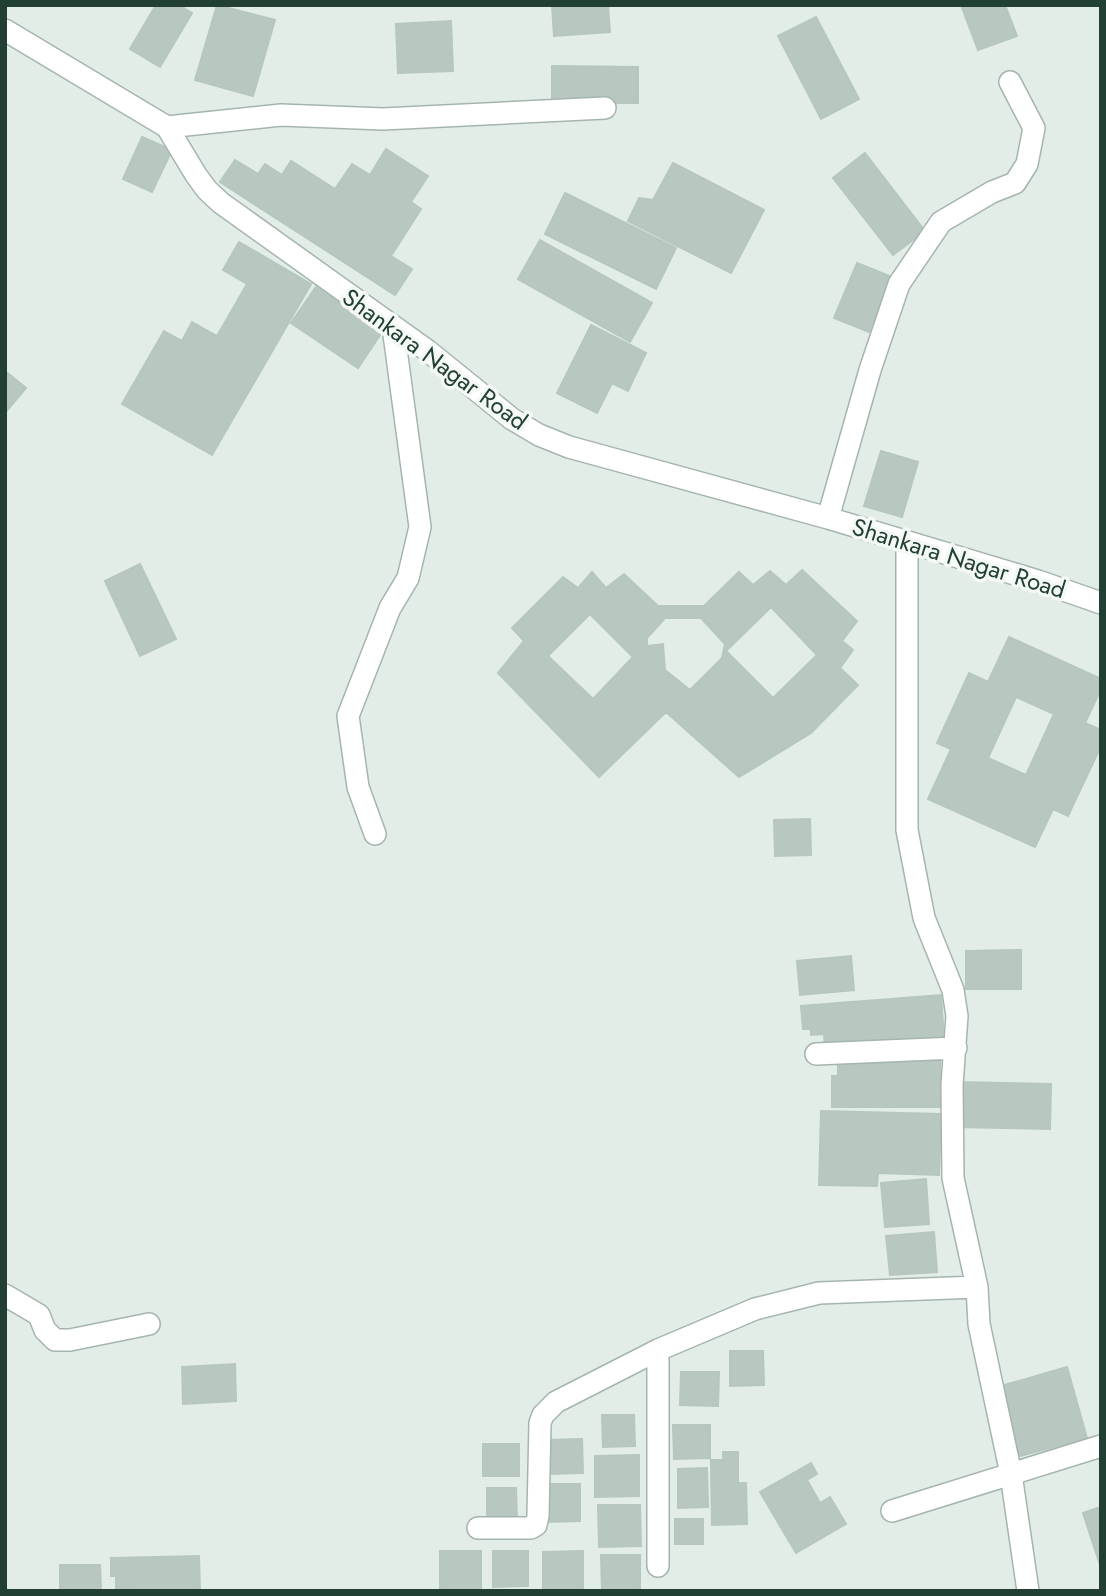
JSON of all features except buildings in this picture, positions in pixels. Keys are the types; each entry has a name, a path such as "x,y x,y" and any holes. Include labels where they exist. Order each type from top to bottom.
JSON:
{"street":[{"name":"Shankara Nagar Road","path":"5,30 167,127 196,175 214,196 428,351 487,400 539,435 569,447 828,518 1038,581 1101,603"},
{"path":"828,518 870,370 899,284 940,222 992,192 1015,183 1027,163 1034,128 1010,82"},
{"path":"167,127 281,115 383,119 605,108"},
{"path":"375,834 358,787 348,716 390,608 408,578 420,527 393,327"},
{"path":"907,542 907,830 924,918 953,989 957,1016 952,1085 953,1178 977,1287 979,1324 1011,1474 1028,1591"},
{"path":"816,1054 956,1048"},
{"path":"478,1528 531,1528 536,1525 540,1423 543,1415 556,1402 657,1350 755,1309 819,1293 977,1287"},
{"path":"5,1295 39,1315 45,1330 55,1340 70,1340 149,1324"},
{"path":"657,1350 658,1566"},
{"path":"892,1511 1101,1446"}]}
